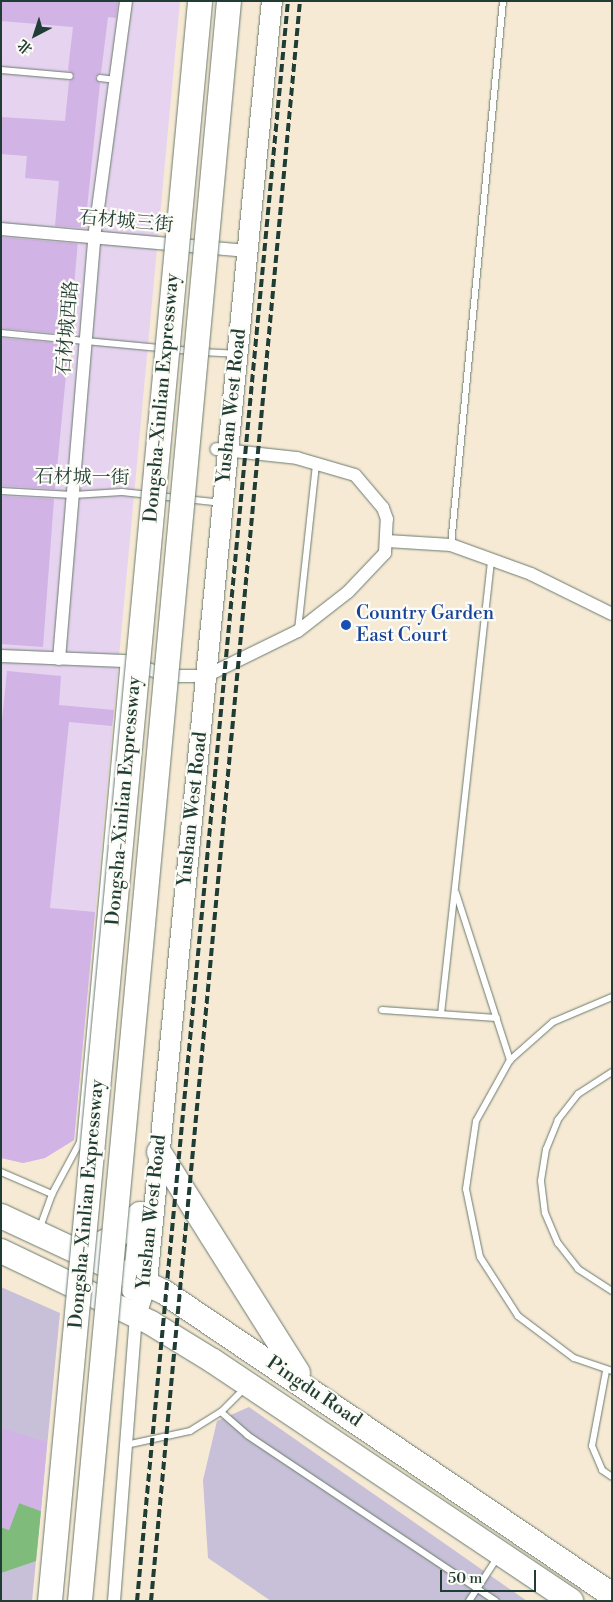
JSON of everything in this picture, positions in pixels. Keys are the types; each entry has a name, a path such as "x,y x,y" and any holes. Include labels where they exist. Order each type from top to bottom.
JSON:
{"highway":[{"name":"Dongsha-Xinlian Expressway","path":"50,1601 200,1"},
{"name":"Dongsha-Xinlian Expressway","path":"80,1601 229,1"},
{"path":"159,1152 281,1352 311,1390"},
{"path":"62,1241 99,1244 116,1237 140,1214"},
{"name":"Pingdu Road","path":"1,1216 62,1241 139,1279 311,1390 612,1595"},
{"name":"Pingdu Road","path":"1,1251 136,1315 249,1384 501,1552 571,1601"}],"main road":[{"name":"Yushan West Road","path":"136,1315 139,1279 140,1214 217,502 241,251 260,1"},
{"name":"Yushan West Road","path":"241,251 272,1"},
{"name":"Yushan West Road","path":"139,1279 159,1152 199,677"}],"street":[{"name":"石材城西路","path":"59,659 94,238 126,1"},
{"name":"石材城三街","path":"1,229 241,251"},
{"path":"1,656 124,661 169,676 199,677 298,631 370,572 385,553 387,519 369,487 340,468 316,462 222,450"},
{"path":"387,541 451,545 531,574 612,614"},
{"path":"114,1601 136,1315"}],"lane":[{"path":"451,545 503,1"},
{"path":"1,70 70,76"},
{"path":"100,78 116,80"},
{"path":"1,333 86,339 105,345 231,354"},
{"path":"298,631 316,462"},
{"name":"石材城一街","path":"1,490 73,495 122,492 217,502"},
{"path":"441,1014 491,559"},
{"path":"38,1231 52,1194 80,1142 124,661"},
{"path":"455,890 510,1060"},
{"path":"612,997 553,1022 510,1060 490,1089 468,1154 466,1189 478,1249 496,1288 518,1316 544,1339 609,1371 592,1446 602,1470 612,1477"},
{"path":"382,1010 497,1018"},
{"path":"612,1072 578,1094 558,1120 546,1149 541,1181 546,1213 558,1243 578,1269 612,1291"},
{"path":"1,1172 52,1194"},
{"path":"126,1446 169,1439 221,1412 249,1384"},
{"path":"221,1412 248,1435 496,1601"},
{"path":"470,1601 501,1552"}],"shaded area":[{"path":"1,1 180,1 74,1140 45,1158 23,1163 1,1158"},
{"path":"1,1287 60,1313 32,1601 1,1601"},
{"path":"249,1407 527,1601 271,1601 208,1558 203,1480 217,1421"}],"green space":[{"path":"19,1503 41,1511 36,1561 1,1573 1,1527 9,1530"}],"building":[{"path":"1,1 118,1 116,18 108,17 101,73 95,77 100,83 85,228 55,226 59,181 25,178 27,156 1,154 1,117 65,121 69,81 75,76 68,70 73,27 1,21"},
{"path":"1,237 78,244 70,334 1,328"},
{"path":"1,338 69,344 55,489 1,486"},
{"path":"1,496 54,499 43,647 1,644"},
{"path":"7,671 61,676 59,705 114,710 112,726 69,722 50,908 95,912 74,1140 45,1158 23,1163 1,1158 1,731"},
{"path":"1,1428 47,1442 41,1511 19,1503 9,1530 1,1527"}],"railway":[{"path":"137,1601 288,1"},
{"path":"151,1601 300,1"}],"place":[{"name":"Country Garden East Court","path":"346,625"}]}
